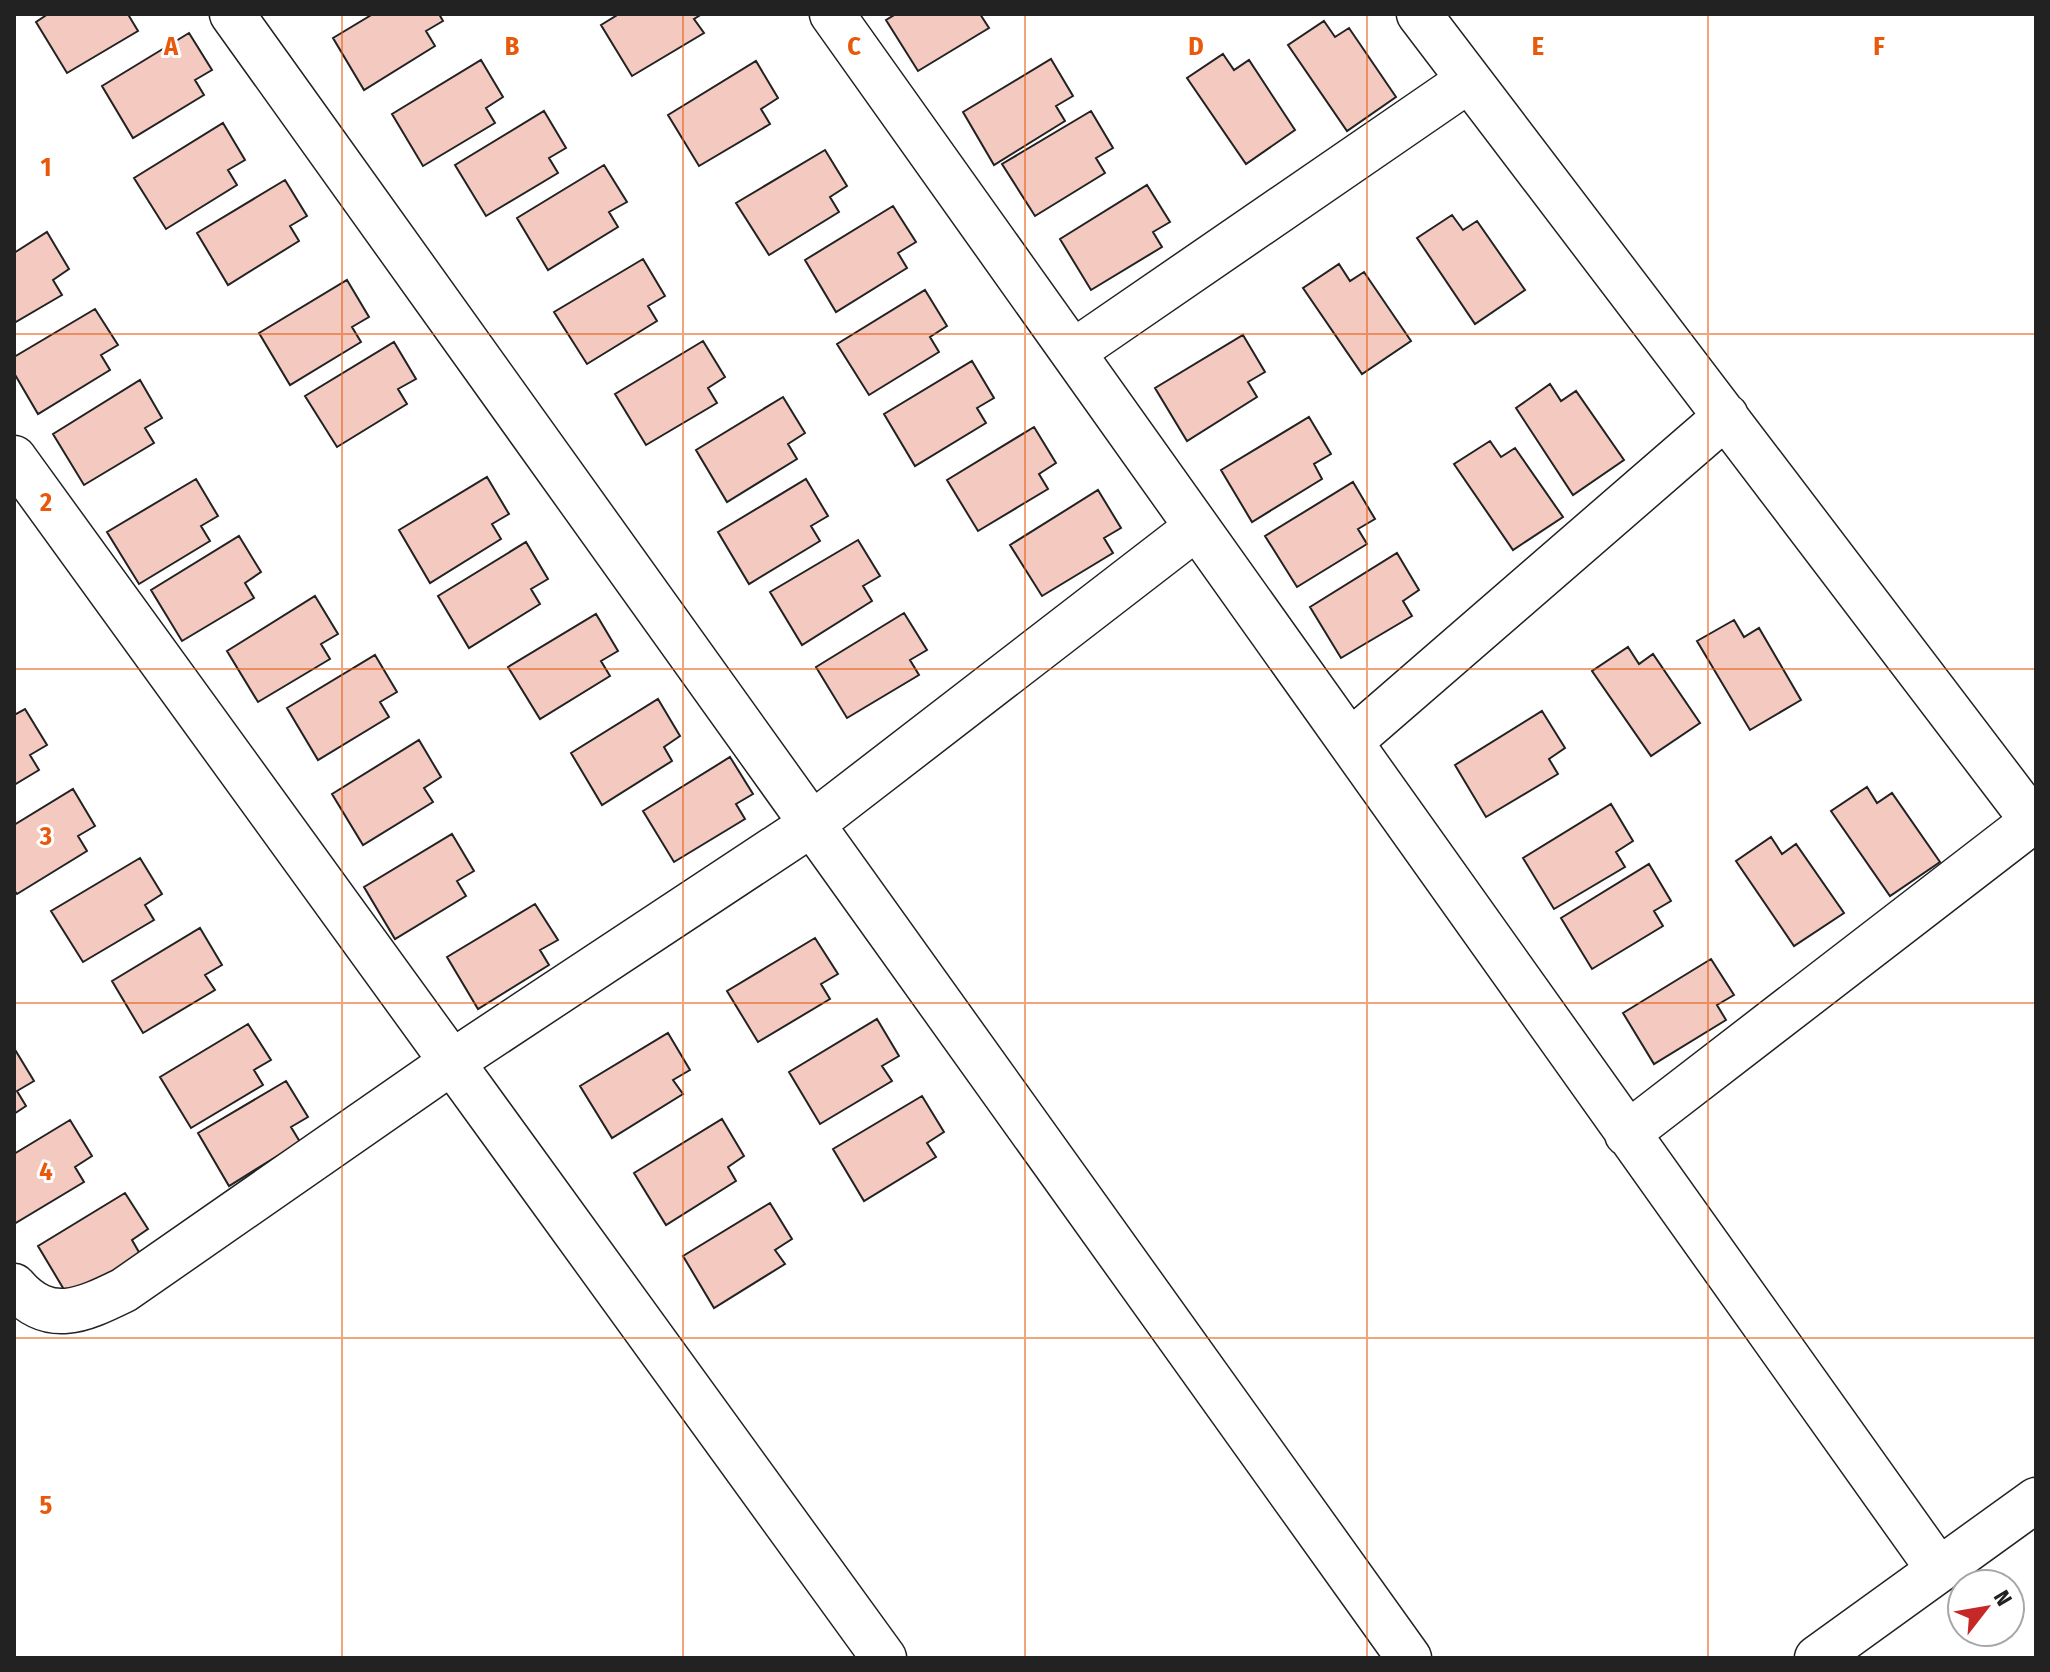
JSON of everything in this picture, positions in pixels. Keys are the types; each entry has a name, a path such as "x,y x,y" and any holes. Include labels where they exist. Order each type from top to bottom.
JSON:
{"street":[{"path":"232,14 1409,1658"},
{"path":"832,14 1939,1570"},
{"path":"1419,14 2033,821 1627,1134"},
{"path":"1073,352 1469,80"},
{"path":"1350,742 1726,416"},
{"path":"14,458 884,1658"},
{"path":"14,1286 26,1301 58,1312 84,1309 124,1290 452,1062 812,824 1197,527"},
{"path":"1817,1658 2036,1500"}],"building":[{"path":"48,14 131,14 129,16 138,31 67,73 36,22"},
{"path":"373,14 439,14 443,21 426,31 435,46 364,90 333,38"},
{"path":"619,14 702,14 694,19 704,33 632,76 601,25"},
{"path":"896,14 980,14 989,28 918,71 886,20"},
{"path":"1324,21 1335,37 1349,28 1396,97 1347,131 1288,45"},
{"path":"189,33 212,70 195,80 204,95 133,138 102,86"},
{"path":"1223,54 1234,70 1249,60 1295,130 1246,164 1187,78"},
{"path":"1051,59 1073,96 1056,106 1065,121 994,165 963,112"},
{"path":"481,60 503,97 486,108 495,123 423,166 392,114"},
{"path":"756,61 778,98 761,109 770,124 699,166 668,115"},
{"path":"544,111 566,148 549,158 558,173 486,216 455,165"},
{"path":"1091,111 1113,148 1096,158 1105,173 1035,216 1002,164"},
{"path":"223,123 245,160 228,170 237,185 166,229 134,178"},
{"path":"825,150 847,186 830,197 839,212 769,255 736,203"},
{"path":"604,165 627,202 609,212 618,227 548,270 517,218"},
{"path":"285,180 307,216 290,226 299,241 228,285 197,233"},
{"path":"1147,185 1170,222 1153,232 1162,247 1091,290 1060,239"},
{"path":"893,206 916,242 898,253 907,268 836,312 805,260"},
{"path":"1452,215 1463,230 1477,221 1525,290 1475,324 1417,238"},
{"path":"47,232 69,269 53,280 62,295 14,323 14,253"},
{"path":"643,259 665,296 648,306 657,321 587,364 554,312"},
{"path":"1339,264 1350,281 1364,272 1411,341 1362,374 1303,288"},
{"path":"347,280 369,317 352,327 361,342 290,385 259,333"},
{"path":"925,290 947,326 930,337 939,352 869,395 837,344"},
{"path":"95,309 118,345 101,355 110,370 38,414 14,373 14,357"},
{"path":"1243,335 1265,372 1248,382 1257,397 1187,441 1155,388"},
{"path":"703,341 725,377 708,388 717,403 646,445 615,394"},
{"path":"394,342 416,379 398,389 407,404 337,447 305,396"},
{"path":"972,361 994,398 977,408 986,423 915,466 884,414"},
{"path":"140,380 162,418 145,428 154,443 84,485 53,434"},
{"path":"1550,384 1561,401 1576,391 1624,460 1573,495 1516,408"},
{"path":"783,397 805,433 788,444 797,459 727,502 696,450"},
{"path":"1309,417 1331,454 1314,464 1322,479 1252,522 1221,470"},
{"path":"1034,427 1056,463 1039,474 1048,489 978,531 947,480"},
{"path":"1490,441 1501,457 1515,448 1563,517 1513,550 1454,464"},
{"path":"487,477 509,514 492,524 501,539 430,583 399,530"},
{"path":"196,479 218,516 201,526 210,541 139,584 107,532"},
{"path":"806,479 828,516 811,526 820,541 749,584 718,532"},
{"path":"1353,482 1375,519 1358,529 1367,544 1297,587 1265,536"},
{"path":"1098,490 1121,528 1104,538 1113,553 1042,596 1010,545"},
{"path":"239,536 261,572 245,583 254,598 182,641 151,590"},
{"path":"858,540 880,576 863,586 872,601 802,645 770,592"},
{"path":"526,542 548,579 531,589 540,604 469,648 438,596"},
{"path":"1397,553 1419,590 1403,601 1412,616 1341,658 1310,607"},
{"path":"315,596 338,634 321,644 330,659 258,702 227,651"},
{"path":"904,613 927,650 910,660 919,675 847,718 816,667"},
{"path":"596,614 618,651 601,661 610,676 540,719 508,667"},
{"path":"1734,620 1744,637 1759,628 1801,700 1750,730 1697,641"},
{"path":"1628,647 1639,664 1653,654 1700,723 1651,756 1592,671"},
{"path":"375,655 397,692 380,702 389,717 318,760 287,708"},
{"path":"658,699 680,736 664,747 672,761 602,805 571,753"},
{"path":"25,709 47,745 30,755 39,770 14,785 14,715"},
{"path":"1542,711 1565,748 1549,759 1558,774 1486,817 1455,765"},
{"path":"419,740 441,777 424,788 433,802 363,845 332,794"},
{"path":"730,757 753,794 736,804 745,819 674,862 643,811"},
{"path":"1867,787 1877,803 1892,793 1940,862 1890,896 1831,811"},
{"path":"73,789 95,826 78,836 87,851 17,894 14,890 14,825"},
{"path":"1611,804 1633,841 1616,852 1625,867 1554,909 1523,858"},
{"path":"452,834 474,871 457,881 466,896 395,939 364,887"},
{"path":"1771,837 1782,854 1796,844 1844,913 1794,946 1736,861"},
{"path":"140,858 162,894 145,905 154,920 83,962 51,911"},
{"path":"1649,864 1671,901 1654,911 1663,926 1592,969 1561,918"},
{"path":"535,904 558,940 540,950 549,965 478,1009 447,957"},
{"path":"200,928 222,965 205,975 215,990 143,1033 112,981"},
{"path":"815,938 838,974 821,984 830,999 758,1042 727,991"},
{"path":"1711,959 1734,995 1717,1005 1726,1020 1654,1064 1623,1013"},
{"path":"877,1019 899,1056 882,1066 892,1081 820,1124 789,1072"},
{"path":"248,1024 271,1060 254,1070 263,1085 191,1128 160,1077"},
{"path":"668,1033 690,1070 673,1080 683,1094 612,1138 580,1086"},
{"path":"14,1048 34,1081 17,1091 26,1106 14,1114"},
{"path":"286,1081 308,1117 291,1127 300,1142 229,1186 198,1133"},
{"path":"922,1096 944,1132 927,1143 936,1157 864,1201 833,1149"},
{"path":"722,1119 744,1156 728,1167 736,1181 666,1225 634,1173"},
{"path":"70,1120 92,1156 75,1167 84,1182 14,1224 14,1154"},
{"path":"125,1193 148,1229 132,1240 140,1254 69,1298 38,1246"},
{"path":"770,1203 792,1239 775,1250 785,1264 714,1308 683,1256"}]}
